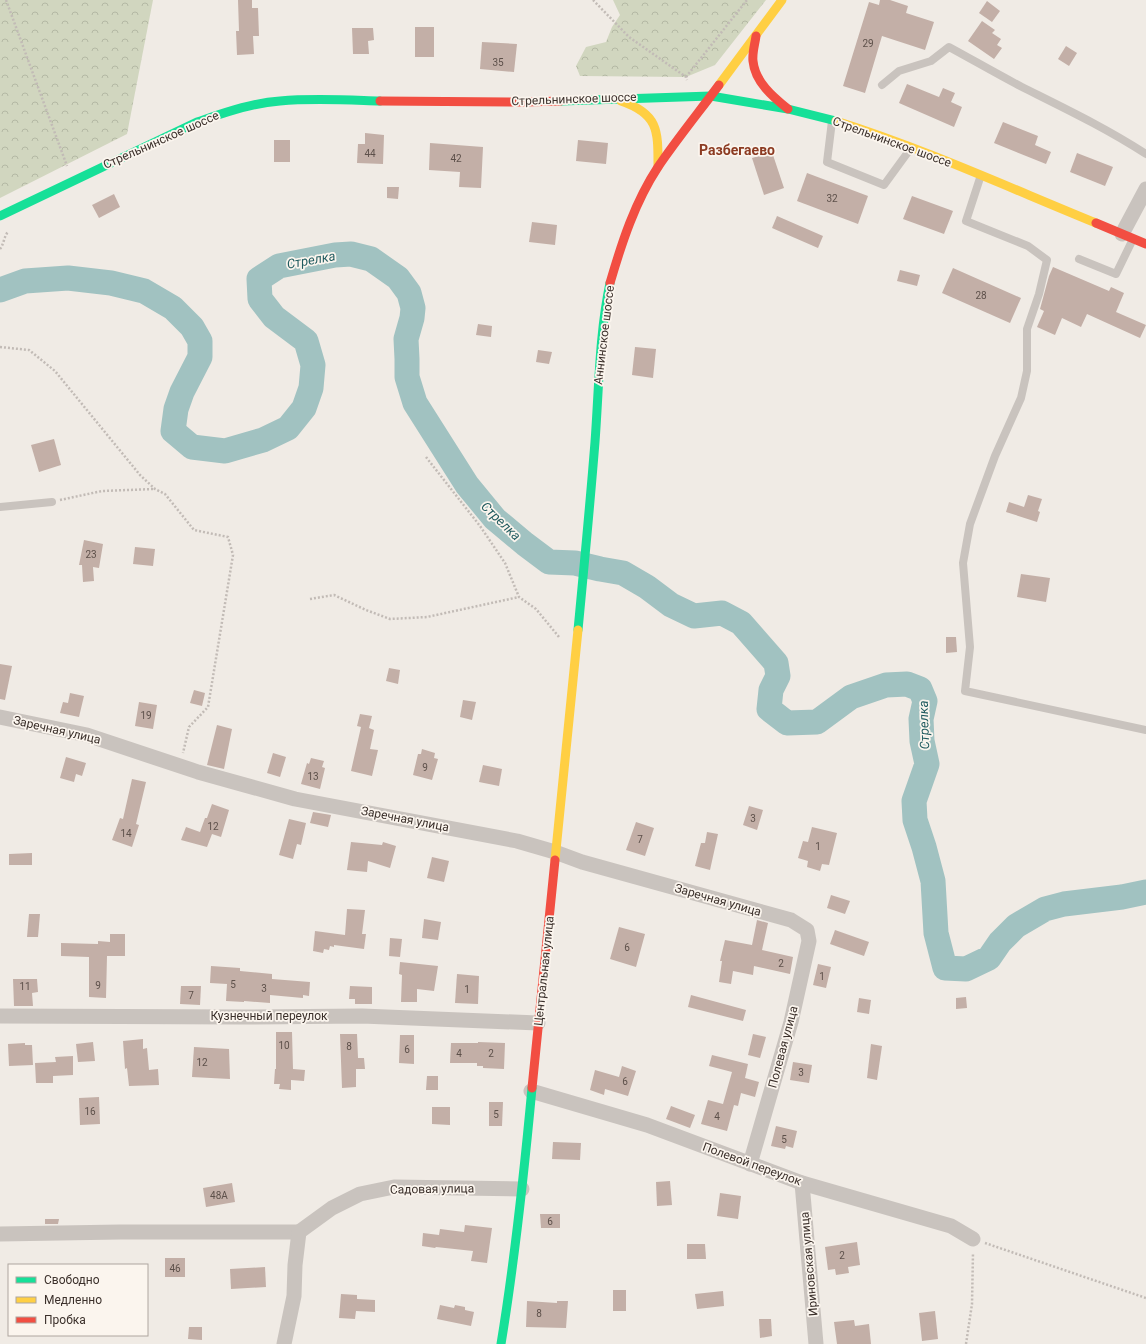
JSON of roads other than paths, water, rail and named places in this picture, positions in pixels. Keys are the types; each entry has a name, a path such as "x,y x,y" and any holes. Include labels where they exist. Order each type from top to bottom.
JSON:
{"main road":[{"name":"Аннинское шоссе","path":"581,597 595,442 604,312 621,244 639,201 658,167 782,0"},
{"path":"756,35 753,62 757,75 765,88 788,109"},
{"name":"Стрельнинское шоссе","path":"0,216 197,122 226,112 254,105 279,101 322,100 524,102 711,96 788,109 832,120 873,133 981,175 1146,244"},
{"path":"612,98 631,104 645,111 654,121 658,144 658,167"},
{"name":"Центральная улица","path":"501,1344 510,1290 522,1189 581,597"}],"street":[{"path":"1128,236 1146,189"},
{"name":"Заречная улица","path":"0,717 87,735 180,766 295,799 517,841 555,852 582,862 791,920 808,930"},
{"name":"Полевая улица","path":"750,1164 791,1022 809,941 808,930"},
{"name":"Кузнечный переулок","path":"0,1016 362,1016 538,1023"},
{"name":"Полевой переулок","path":"531,1091 647,1125 802,1183 951,1226 973,1239"},
{"name":"Ириновская улица","path":"802,1183 816,1344"},
{"name":"Садовая улица","path":"299,1232 332,1208 360,1194 394,1187 522,1189"},
{"path":"0,1234 299,1232 295,1265 294,1296 284,1344"}],"lane":[{"path":"882,85 899,71 931,61 949,47 1021,86 1064,107 1146,154"},
{"path":"832,120 827,162 884,185 912,147"},
{"path":"981,175 966,221 1028,246 1047,260 1039,294 1027,328 1027,371 1021,398 995,456 970,524 963,563 970,647 965,691 1146,730"},
{"path":"1079,259 1116,274 1128,236"},
{"path":"0,508 52,502"}],"waterway":[{"name":"Стрелка","path":"0,290 25,281 68,278 111,283 144,291 173,308 192,327 200,341 200,357 182,392 176,409 173,431 192,447 225,451 263,440 288,428 304,408 311,388 313,365 306,341 274,317 260,299 259,279 279,266 335,255 351,254 371,259 398,278 409,293 413,308 412,318 406,339 407,377 415,403 467,485 495,519 525,544 549,562 575,563 623,573 647,587 671,605 694,616 722,613 741,623 776,663 778,676 771,690 769,709 787,723 817,722 851,697 886,685 907,684 920,689 925,701 921,719 922,741 927,764 914,801 915,820 933,881 936,933 945,968 966,969 989,958 1000,942 1016,926 1045,909 1064,904 1122,897 1146,892"}],"district":[{"name":"Разбегаево","path":"737,150"}]}
